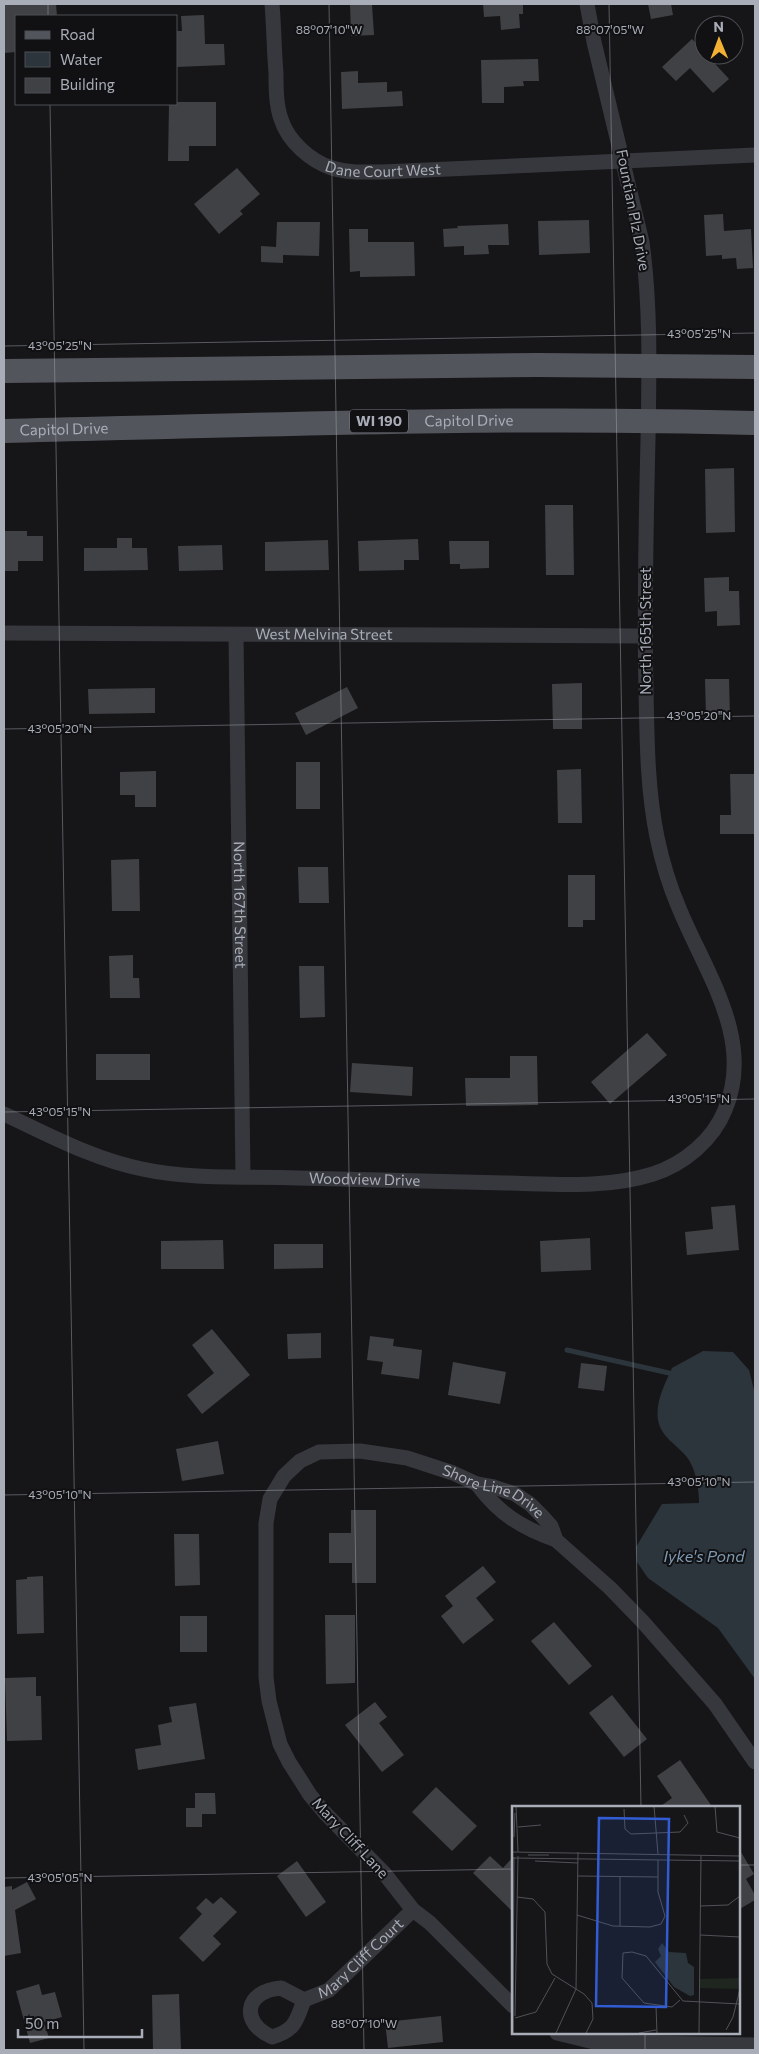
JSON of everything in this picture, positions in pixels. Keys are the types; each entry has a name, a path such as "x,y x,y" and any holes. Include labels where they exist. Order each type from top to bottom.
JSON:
{"main road":[{"path":"4,371 411,365 755,367"},
{"name":"Capitol Drive","path":"4,431 356,422 648,420 755,423"}],"street":[{"name":"Dane Court West","path":"272,4 276,91 280,119 287,132 301,149 316,161 332,168 348,172 382,172 755,155"},
{"name":"Fountian Plz Drive","path":"586,4 642,242 646,274 649,366 648,420"},
{"name":"North 165th Street","path":"648,420 645,636 648,761 651,799 657,839 668,880 679,910 725,1009 733,1039 735,1064 732,1089 726,1110 718,1124"},
{"name":"West Melvina Street","path":"4,633 645,636"},
{"name":"North 167th Street","path":"236,635 243,1176"},
{"name":"Woodview Drive","path":"4,1114 92,1154 120,1164 172,1174 404,1182 542,1184 615,1182 658,1173 694,1151 714,1131 718,1124"},
{"name":"Shore Line Drive","path":"266,1569 266,1522 270,1499 284,1476 300,1461 319,1452 360,1451 407,1458 453,1473 477,1484 515,1494 530,1504 551,1526 556,1540 610,1588 643,1622 715,1704 755,1762"},
{"path":"477,1484 501,1513 538,1534 556,1540"},
{"name":"Mary Cliff Lane","path":"266,1569 266,1678 269,1701 280,1744 288,1762 310,1796 324,1813 384,1873 413,1910 430,1923 512,2005"},
{"name":"Mary Cliff Court","path":"304,2000 329,1990 413,1910"},
{"path":"561,2034 594,2042 655,2047 755,2045"}],"water":[{"name":"Iyke's Pond","path":"703,1351 733,1352 749,1370 755,1394 755,1679 718,1628 648,1578 637,1562 636,1547 662,1504 699,1503 695,1472 686,1456 662,1431 657,1413 661,1393 672,1368"}],"building":[{"path":"4,4 56,4 57,15 15,15 15,52 4,53"},
{"path":"350,4 372,4 374,35 351,36"},
{"path":"483,4 523,4 523,14 519,14 520,28 501,30 500,16 484,17"},
{"path":"648,4 671,4 673,15 651,19"},
{"path":"204,15 205,44 224,44 225,65 178,67 178,31 182,31 181,16"},
{"path":"692,39 694,41 694,65 716,65 729,79 713,93 690,68 676,81 662,67"},
{"path":"538,59 539,81 523,81 524,86 504,87 504,103 482,103 481,60"},
{"path":"358,71 358,83 387,82 387,92 402,91 403,106 342,109 341,72"},
{"path":"178,102 216,102 216,146 189,146 189,161 168,161 169,105 178,105"},
{"path":"237,168 260,194 240,211 243,214 219,234 194,204"},
{"path":"723,214 724,231 751,229 753,268 737,269 736,258 722,259 722,255 706,256 704,215"},
{"path":"589,220 590,253 539,255 538,221"},
{"path":"277,222 320,222 319,256 283,255 283,263 261,262 261,246 276,247"},
{"path":"508,224 509,245 488,245 489,254 464,255 464,246 444,247 443,229 458,228 457,226"},
{"path":"349,229 368,229 368,242 414,242 415,276 360,277 360,271 350,272"},
{"path":"734,468 735,532 706,533 705,469"},
{"path":"545,505 573,505 574,575 546,575"},
{"path":"4,531 27,531 27,536 43,536 43,561 18,561 18,571 4,571"},
{"path":"117,538 132,538 132,548 147,548 148,570 84,571 84,548 117,548"},
{"path":"418,539 419,560 404,560 404,570 359,571 358,541"},
{"path":"328,540 329,570 265,571 265,542"},
{"path":"449,541 489,541 489,568 460,569 460,564 450,564"},
{"path":"222,545 223,570 179,571 178,546"},
{"path":"729,577 729,591 739,591 740,625 717,626 717,611 705,612 704,578"},
{"path":"705,679 729,679 730,717 706,717"},
{"path":"582,683 582,729 553,729 552,684"},
{"path":"347,687 358,708 306,735 295,713"},
{"path":"155,688 155,713 89,714 88,689"},
{"path":"296,762 320,762 320,809 296,809"},
{"path":"581,769 582,823 558,823 557,770"},
{"path":"156,771 156,807 135,807 135,795 120,795 120,772"},
{"path":"730,774 755,774 755,834 720,834 720,815 731,815"},
{"path":"139,859 140,911 112,911 111,860"},
{"path":"298,867 328,867 329,903 299,903"},
{"path":"568,875 595,875 595,920 583,920 583,927 568,927"},
{"path":"133,955 133,978 139,978 140,998 110,998 109,956"},
{"path":"299,966 324,966 325,1017 300,1018"},
{"path":"647,1033 667,1055 610,1104 591,1082"},
{"path":"96,1054 150,1054 150,1080 96,1080"},
{"path":"510,1056 537,1056 538,1105 466,1106 465,1078 510,1078"},
{"path":"352,1063 413,1067 412,1096 350,1092"},
{"path":"735,1205 739,1250 687,1255 685,1232 713,1229 711,1207"},
{"path":"590,1238 591,1270 541,1272 540,1241"},
{"path":"223,1240 224,1269 161,1269 161,1241"},
{"path":"274,1244 323,1244 323,1268 274,1269"},
{"path":"212,1329 250,1375 202,1414 187,1395 214,1373 192,1345"},
{"path":"321,1333 321,1358 288,1359 287,1334"},
{"path":"370,1336 394,1339 393,1346 422,1350 419,1379 381,1374 383,1362 367,1360"},
{"path":"453,1362 506,1372 500,1404 448,1395"},
{"path":"581,1363 607,1366 604,1391 578,1388"},
{"path":"218,1441 224,1474 182,1481 176,1449"},
{"path":"351,1510 376,1510 376,1583 352,1583 352,1563 329,1563 329,1533 351,1533"},
{"path":"174,1534 199,1534 200,1585 175,1586"},
{"path":"483,1566 496,1582 476,1598 494,1620 463,1644 441,1616 453,1606 445,1596"},
{"path":"43,1576 44,1633 17,1634 16,1580"},
{"path":"325,1615 355,1615 355,1683 326,1684"},
{"path":"180,1616 207,1616 207,1652 180,1652"},
{"path":"554,1622 592,1666 569,1685 531,1641"},
{"path":"36,1677 36,1696 41,1696 42,1740 7,1741 5,1678"},
{"path":"612,1695 647,1739 624,1757 589,1713"},
{"path":"375,1702 387,1717 379,1723 404,1755 382,1772 345,1725"},
{"path":"196,1703 205,1759 138,1770 135,1749 161,1745 158,1725 172,1722 169,1707"},
{"path":"680,1760 712,1806 661,1806 672,1798 657,1776"},
{"path":"436,1787 477,1826 452,1851 412,1812"},
{"path":"195,1793 215,1793 216,1814 202,1814 202,1827 186,1827 186,1808 195,1808"},
{"path":"739,1849 754,1874 746,1879 755,1895 755,1900 739,1909"},
{"path":"490,1856 503,1868 512,1858 512,1911 473,1873"},
{"path":"297,1861 326,1902 306,1917 277,1876"},
{"path":"27,1882 36,1899 15,1910 21,1953 4,1956 4,1887 12,1886 12,1890"},
{"path":"221,1897 237,1912 213,1936 221,1944 203,1962 179,1938 202,1914 196,1908 206,1898 213,1904"},
{"path":"39,1984 42,1995 55,1992 62,2017 44,2022 49,2038 30,2043 16,1991"},
{"path":"179,1994 181,2050 153,2050 152,1995"},
{"path":"441,2016 443,2042 388,2048 385,2022"}],"waterway":[{"path":"567,1350 669,1373"}]}
